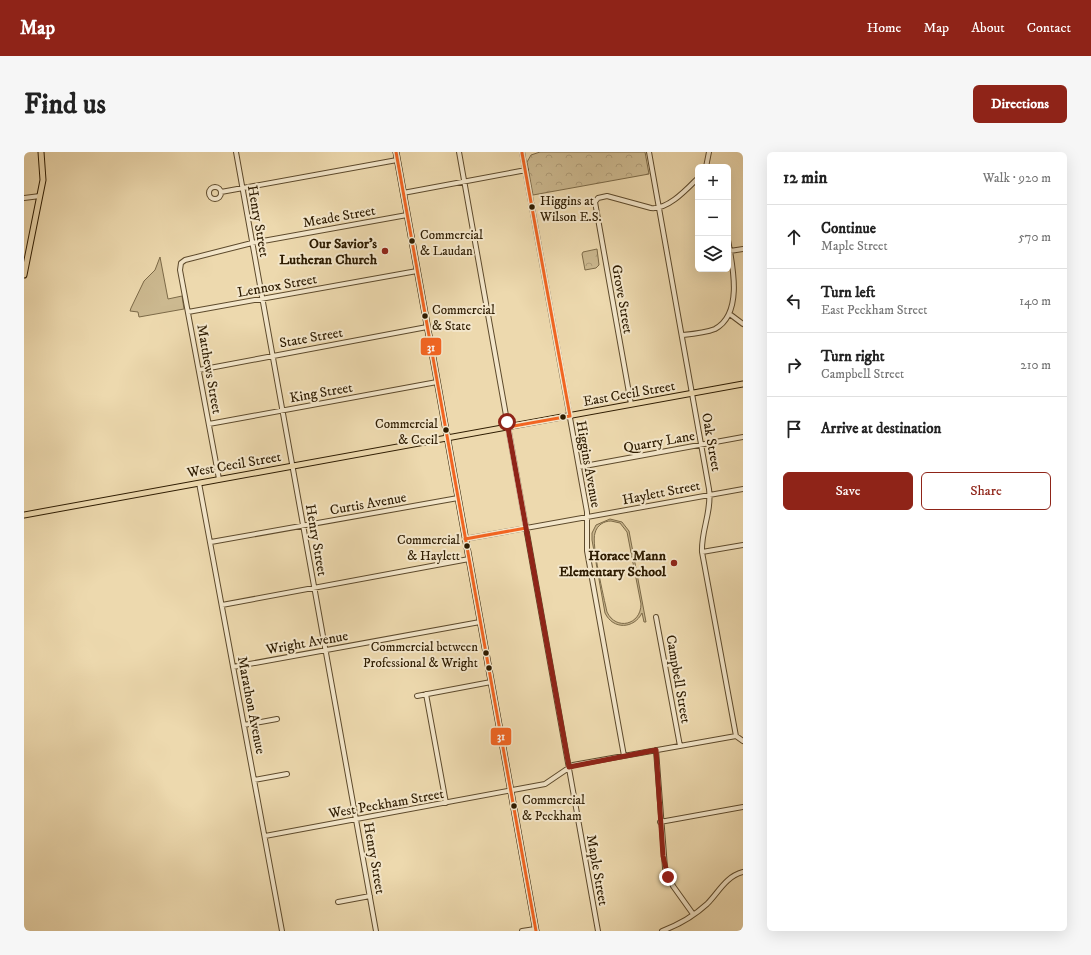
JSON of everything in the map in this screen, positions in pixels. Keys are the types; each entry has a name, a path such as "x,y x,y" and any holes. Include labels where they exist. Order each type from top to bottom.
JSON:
{"main road":[{"path":"24,275 25,262 40,196 43,174 41,152"},
{"path":"396,152 536,930"},
{"name":"East Cecil Street","path":"448,438 743,384"},
{"name":"West Cecil Street","path":"24,515 448,438"}],"street":[{"name":"Henry Street","path":"236,152 376,931"},
{"name":"Maple Street","path":"459,152 598,931"},
{"name":"Higgins Avenue","path":"523,152 579,467 587,517 587,551 624,756"},
{"name":"Oak Street","path":"649,152 710,494 709,515 703,535 702,552 736,736"},
{"path":"707,164 709,152"},
{"path":"221,192 398,160"},
{"path":"403,193 526,170"},
{"path":"659,208 667,205 695,181"},
{"path":"24,198 40,196"},
{"name":"Grove Street","path":"631,404 595,207 598,198 607,196 651,208 659,208"},
{"name":"Meade Street","path":"181,263 186,260 252,243 407,215"},
{"path":"731,251 743,248"},
{"path":"682,335 714,330 723,324 731,315 737,295 731,257"},
{"name":"Matthews Street","path":"181,263 180,270 219,479"},
{"name":"Lennox Street","path":"188,312 417,271"},
{"path":"731,315 743,324"},
{"name":"State Street","path":"199,370 272,355 428,327"},
{"name":"King Street","path":"209,424 437,382"},
{"name":"Quarry Lane","path":"579,467 743,437"},
{"name":"Marathon Avenue","path":"199,483 282,931"},
{"name":"Haylett Street","path":"465,539 743,489"},
{"name":"Curtis Avenue","path":"211,542 458,498"},
{"path":"702,552 743,545"},
{"path":"222,605 469,560"},
{"name":"Campbell Street","path":"656,617 680,746"},
{"name":"Wright Avenue","path":"233,667 480,622"},
{"path":"417,696 491,682"},
{"path":"426,694 446,803"},
{"path":"244,725 277,719"},
{"path":"569,767 736,736 743,741"},
{"path":"656,750 664,862 667,874 693,914"},
{"name":"West Peckham Street","path":"264,836 545,784 569,767"},
{"path":"254,780 287,774"},
{"path":"660,822 743,807"},
{"path":"662,931 693,914 708,903 729,879 743,872"},
{"path":"338,902 370,896"},
{"path":"522,931 536,930"}],"green space":[{"path":"540,152 645,152 649,174 533,195 527,162 531,155"},
{"path":"597,249 599,265 596,268 585,270 582,254 583,252"},
{"path":"160,257 168,299 182,296 184,309 139,317 138,312 130,311 131,308 144,281 155,270"},
{"path":"610,519 622,522 629,531 646,622 644,622 642,613 629,625 618,625 609,619 605,613 592,540 592,533 596,525","holes":["611,521 620,523 627,532 641,604 637,617 633,621 627,623 616,622 607,612 598,571 594,539 596,530 601,524"]}],"transit line":[{"name":"31","path":"396,152 536,931"},
{"name":"31","path":"522,153 570,416"},
{"name":"31","path":"508,427 570,416"},
{"name":"31","path":"508,427 526,528"},
{"name":"31","path":"465,539 526,528"}],"place":[{"name":"Higgins at Wilson E.S.","path":"532,207"},
{"name":"Commercial & Laudan","path":"412,241"},
{"name":"Our Savior’s Lutheran Church","path":"385,251"},
{"name":"Commercial & State","path":"425,316"},
{"name":"Commercial & Cecil","path":"446,430"},
{"name":"Commercial & Haylett","path":"467,546"},
{"name":"Horace Mann Elementary School","path":"674,563"},
{"name":"Commercial between Professional & Wright","path":"486,653"},
{"name":"Commercial & Peckham","path":"514,806"}],"route":[{"path":"507,422 569,767 656,750 663,856 668,877"}]}
